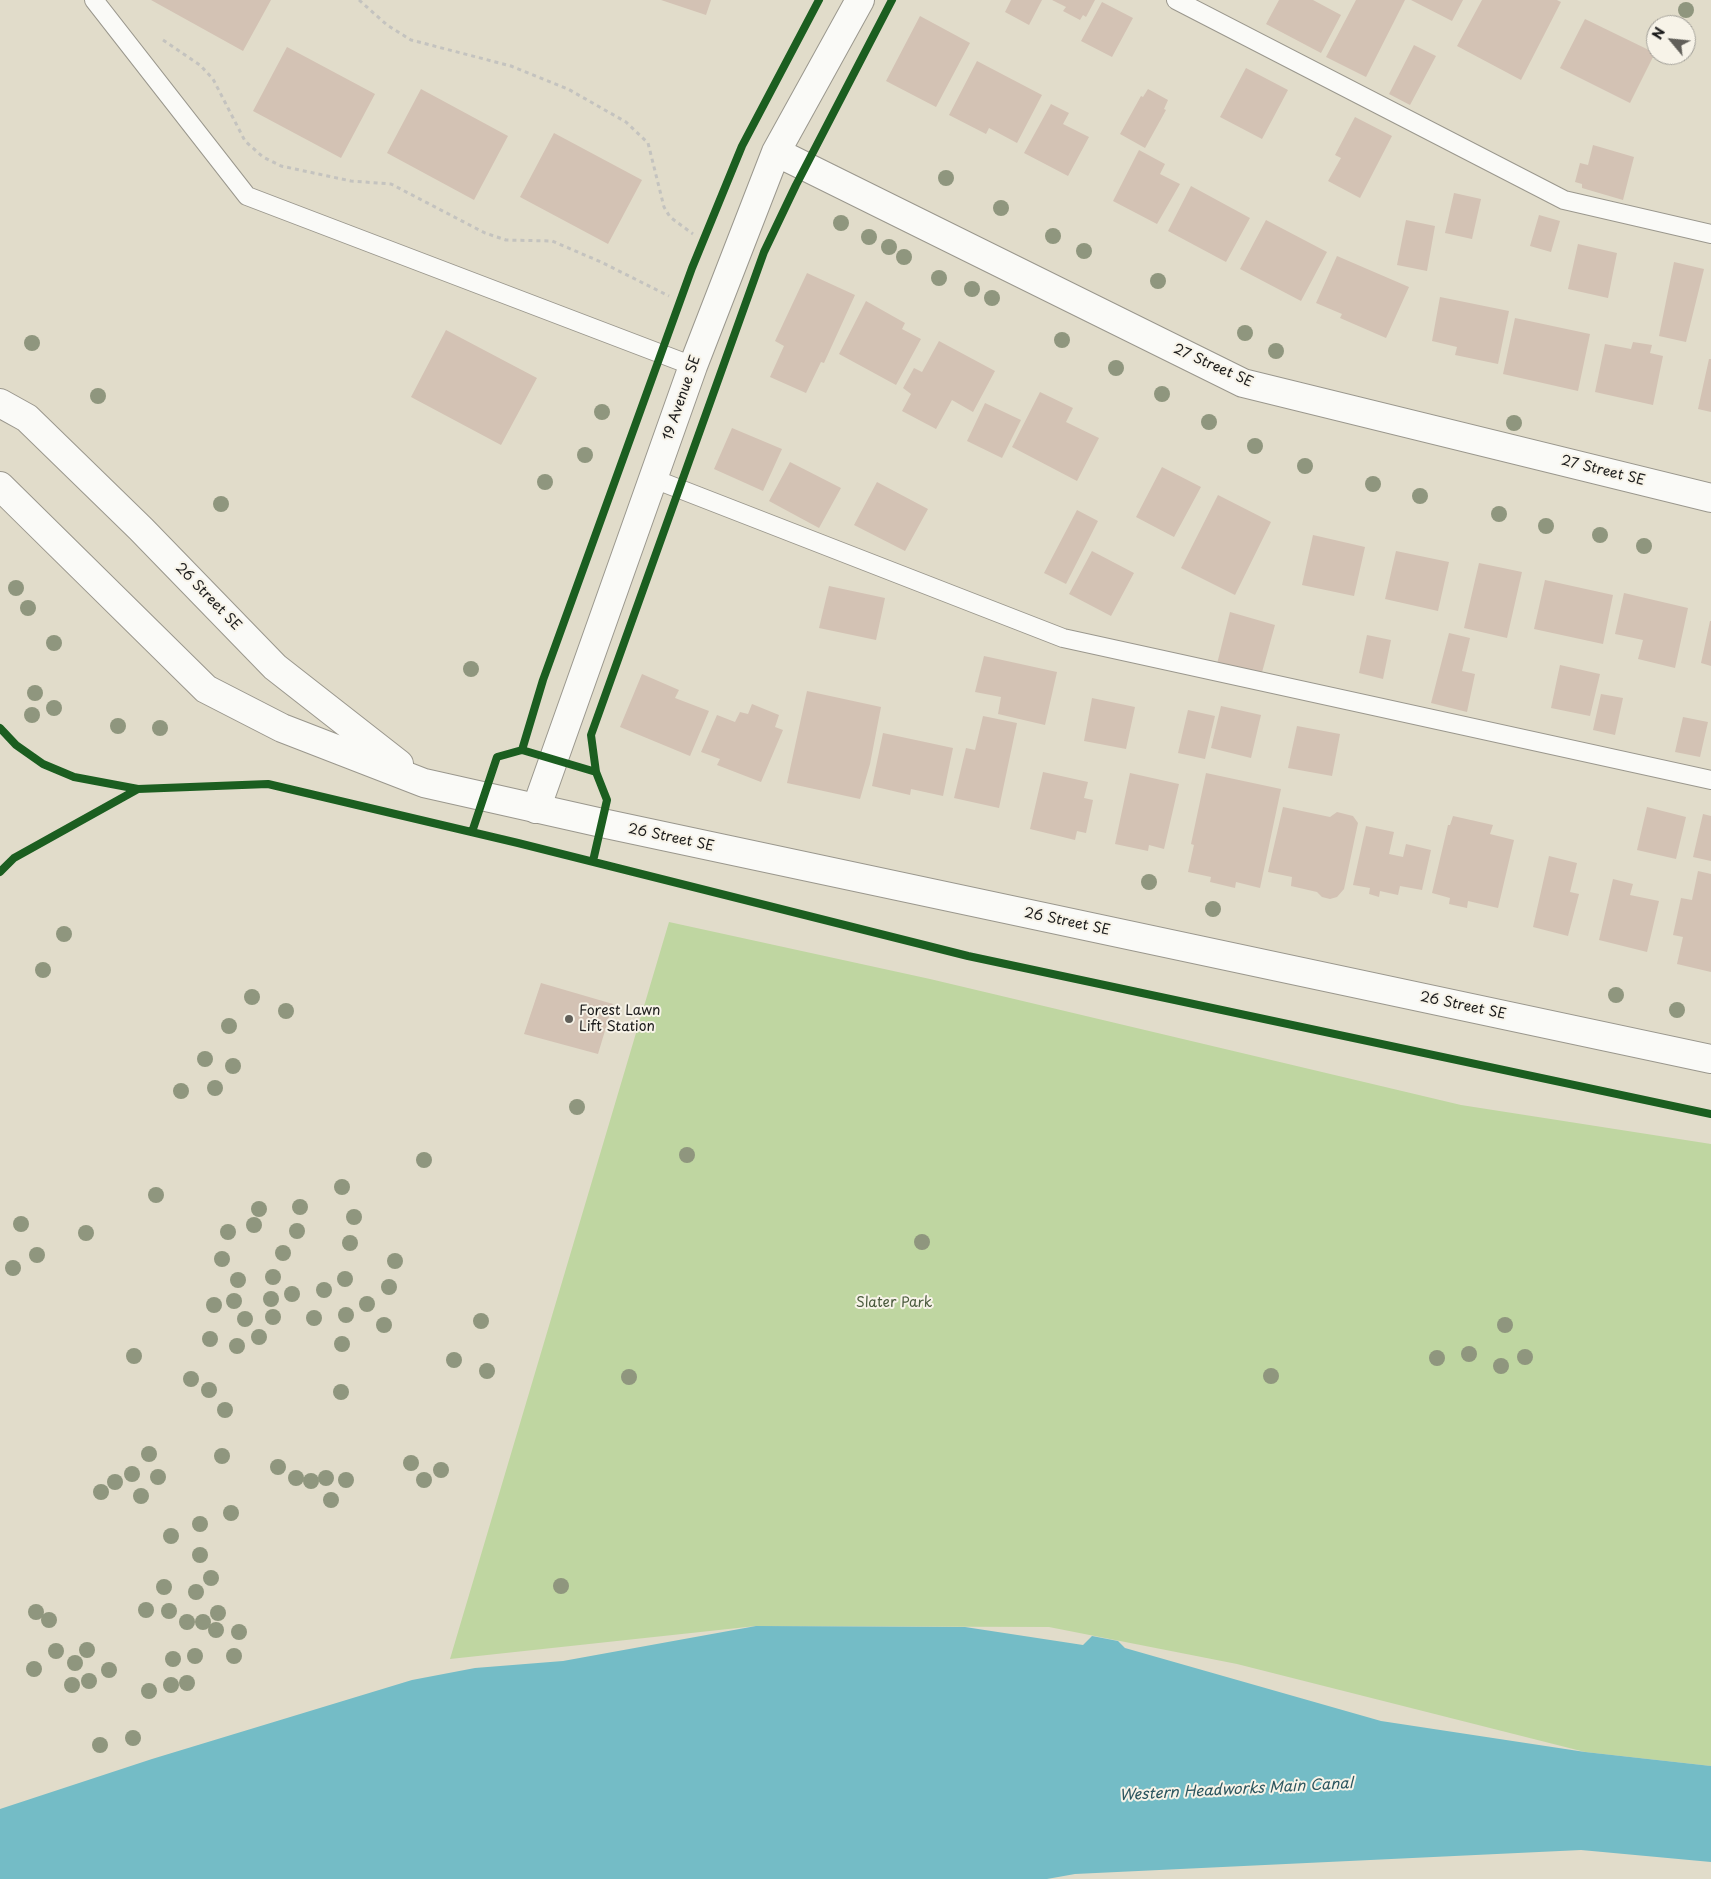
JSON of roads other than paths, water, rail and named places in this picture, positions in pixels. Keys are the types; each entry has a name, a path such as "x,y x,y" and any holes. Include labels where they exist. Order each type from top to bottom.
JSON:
{"street":[{"name":"19 Avenue SE","path":"536,808 693,366 776,152 860,0"},
{"name":"27 Street SE","path":"776,152 1243,383 1711,498"},
{"name":"26 Street SE","path":"0,403 27,418 141,529 275,667 424,783"},
{"name":"26 Street SE","path":"0,486 206,689 282,728 424,783 1711,1059"}],"lane":[{"path":"94,0 247,196 693,366"},
{"path":"1176,0 1564,200 1711,234"},
{"path":"654,479 1064,638 1711,780"}],"water":[{"name":"Western Headworks Main Canal","path":"756,1626 965,1627 1083,1645 1092,1636 1118,1641 1125,1648 1381,1721 1585,1752 1711,1766 1711,1862 1581,1850 1075,1874 1047,1879 0,1879 0,1809 152,1759 412,1680 475,1668 563,1661"}],"place":[{"name":"Forest Lawn Lift Station","path":"569,1019"}],"park label":[{"name":"Slater Park","path":"894,1303"}]}
